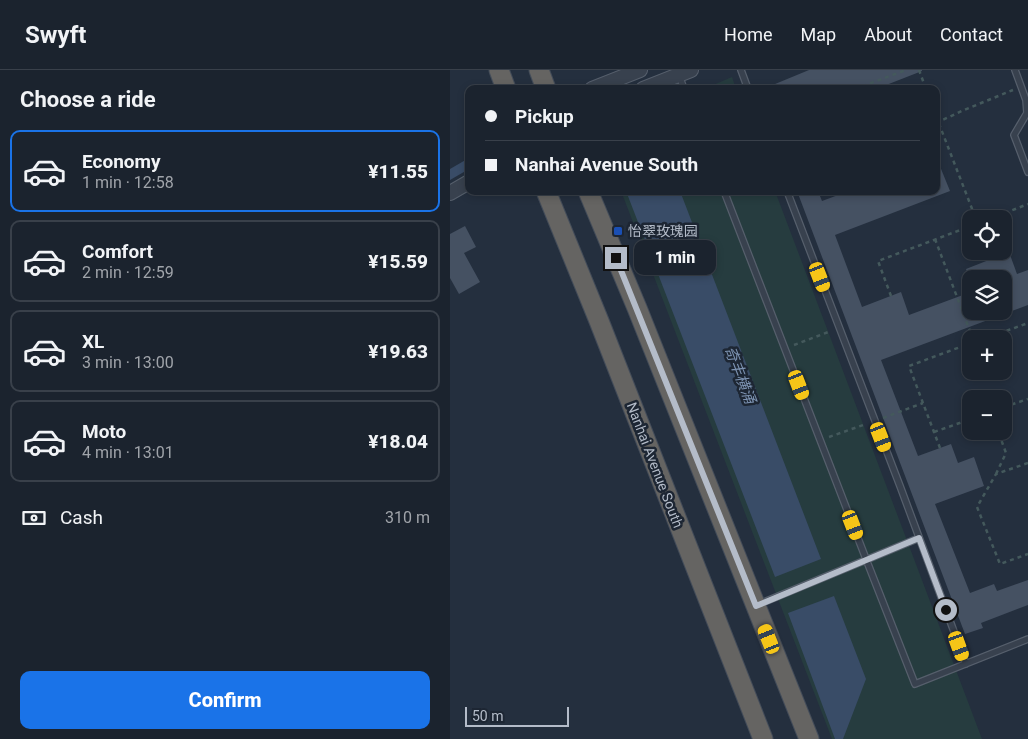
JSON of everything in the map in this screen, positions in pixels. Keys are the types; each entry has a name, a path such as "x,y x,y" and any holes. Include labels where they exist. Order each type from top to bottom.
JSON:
{"highway":[{"path":"499,70 505,85"},
{"path":"539,70 545,85"},
{"name":"Nanhai Avenue South","path":"548,195 763,739"},
{"path":"590,195 637,308 809,739"}],"street":[{"path":"602,85 639,70"},
{"path":"652,85 685,72"},
{"path":"450,193 465,184"}],"lane":[{"path":"741,70 747,85"},
{"path":"1015,70 1026,100 1027,113 1014,135 1028,172"},
{"path":"684,85 685,72"},
{"path":"726,195 915,684 1028,639"},
{"path":"789,195 966,664"},
{"path":"756,606 919,538"}],"path":[{"path":"866,85 906,70"},
{"path":"919,70 925,85"},
{"path":"940,121 1021,87"},
{"path":"940,129 972,210"},
{"path":"1012,210 1028,204"},
{"path":"891,296 878,260 962,229"},
{"path":"935,239 970,330"},
{"path":"1009,330 1028,323"},
{"path":"784,348 839,328"},
{"path":"940,448 909,366 962,346"},
{"path":"1012,404 1028,399"},
{"path":"934,432 962,422"},
{"path":"1001,440 1006,453 977,507 1000,564 1028,554"},
{"path":"996,474 1028,463"}],"green space":[{"path":"732,77 735,85 713,85"},
{"path":"623,195 777,195 982,739 832,739"}],"water":[{"path":"465,160 465,171 450,180 450,169"},
{"name":"奇丰横涌","path":"628,195 682,195 821,559 775,577"},
{"path":"834,596 866,679 843,739 835,739 788,613"}],"building":[{"path":"809,70 922,70 886,85 773,85"},
{"path":"940,166 950,191 940,195"},
{"path":"799,195 820,195 822,201 838,195 940,195 835,235 862,307 901,292 909,315 962,295 962,320 988,320 881,360 918,456 951,444 958,463 974,457 984,486 935,504 970,593 994,584 997,591 1028,580 1028,605 981,623 983,628 965,634"},
{"path":"465,226 476,247 464,253 480,282 459,294 450,278 450,234"},
{"path":"989,260 1012,260 1017,274 1028,270 1028,305 1012,311 1012,270 966,269"}],"place":[{"name":"怡翠玫瑰园","path":"618,231"}],"route":[{"path":"616,258 756,606 919,538 946,610"}]}
